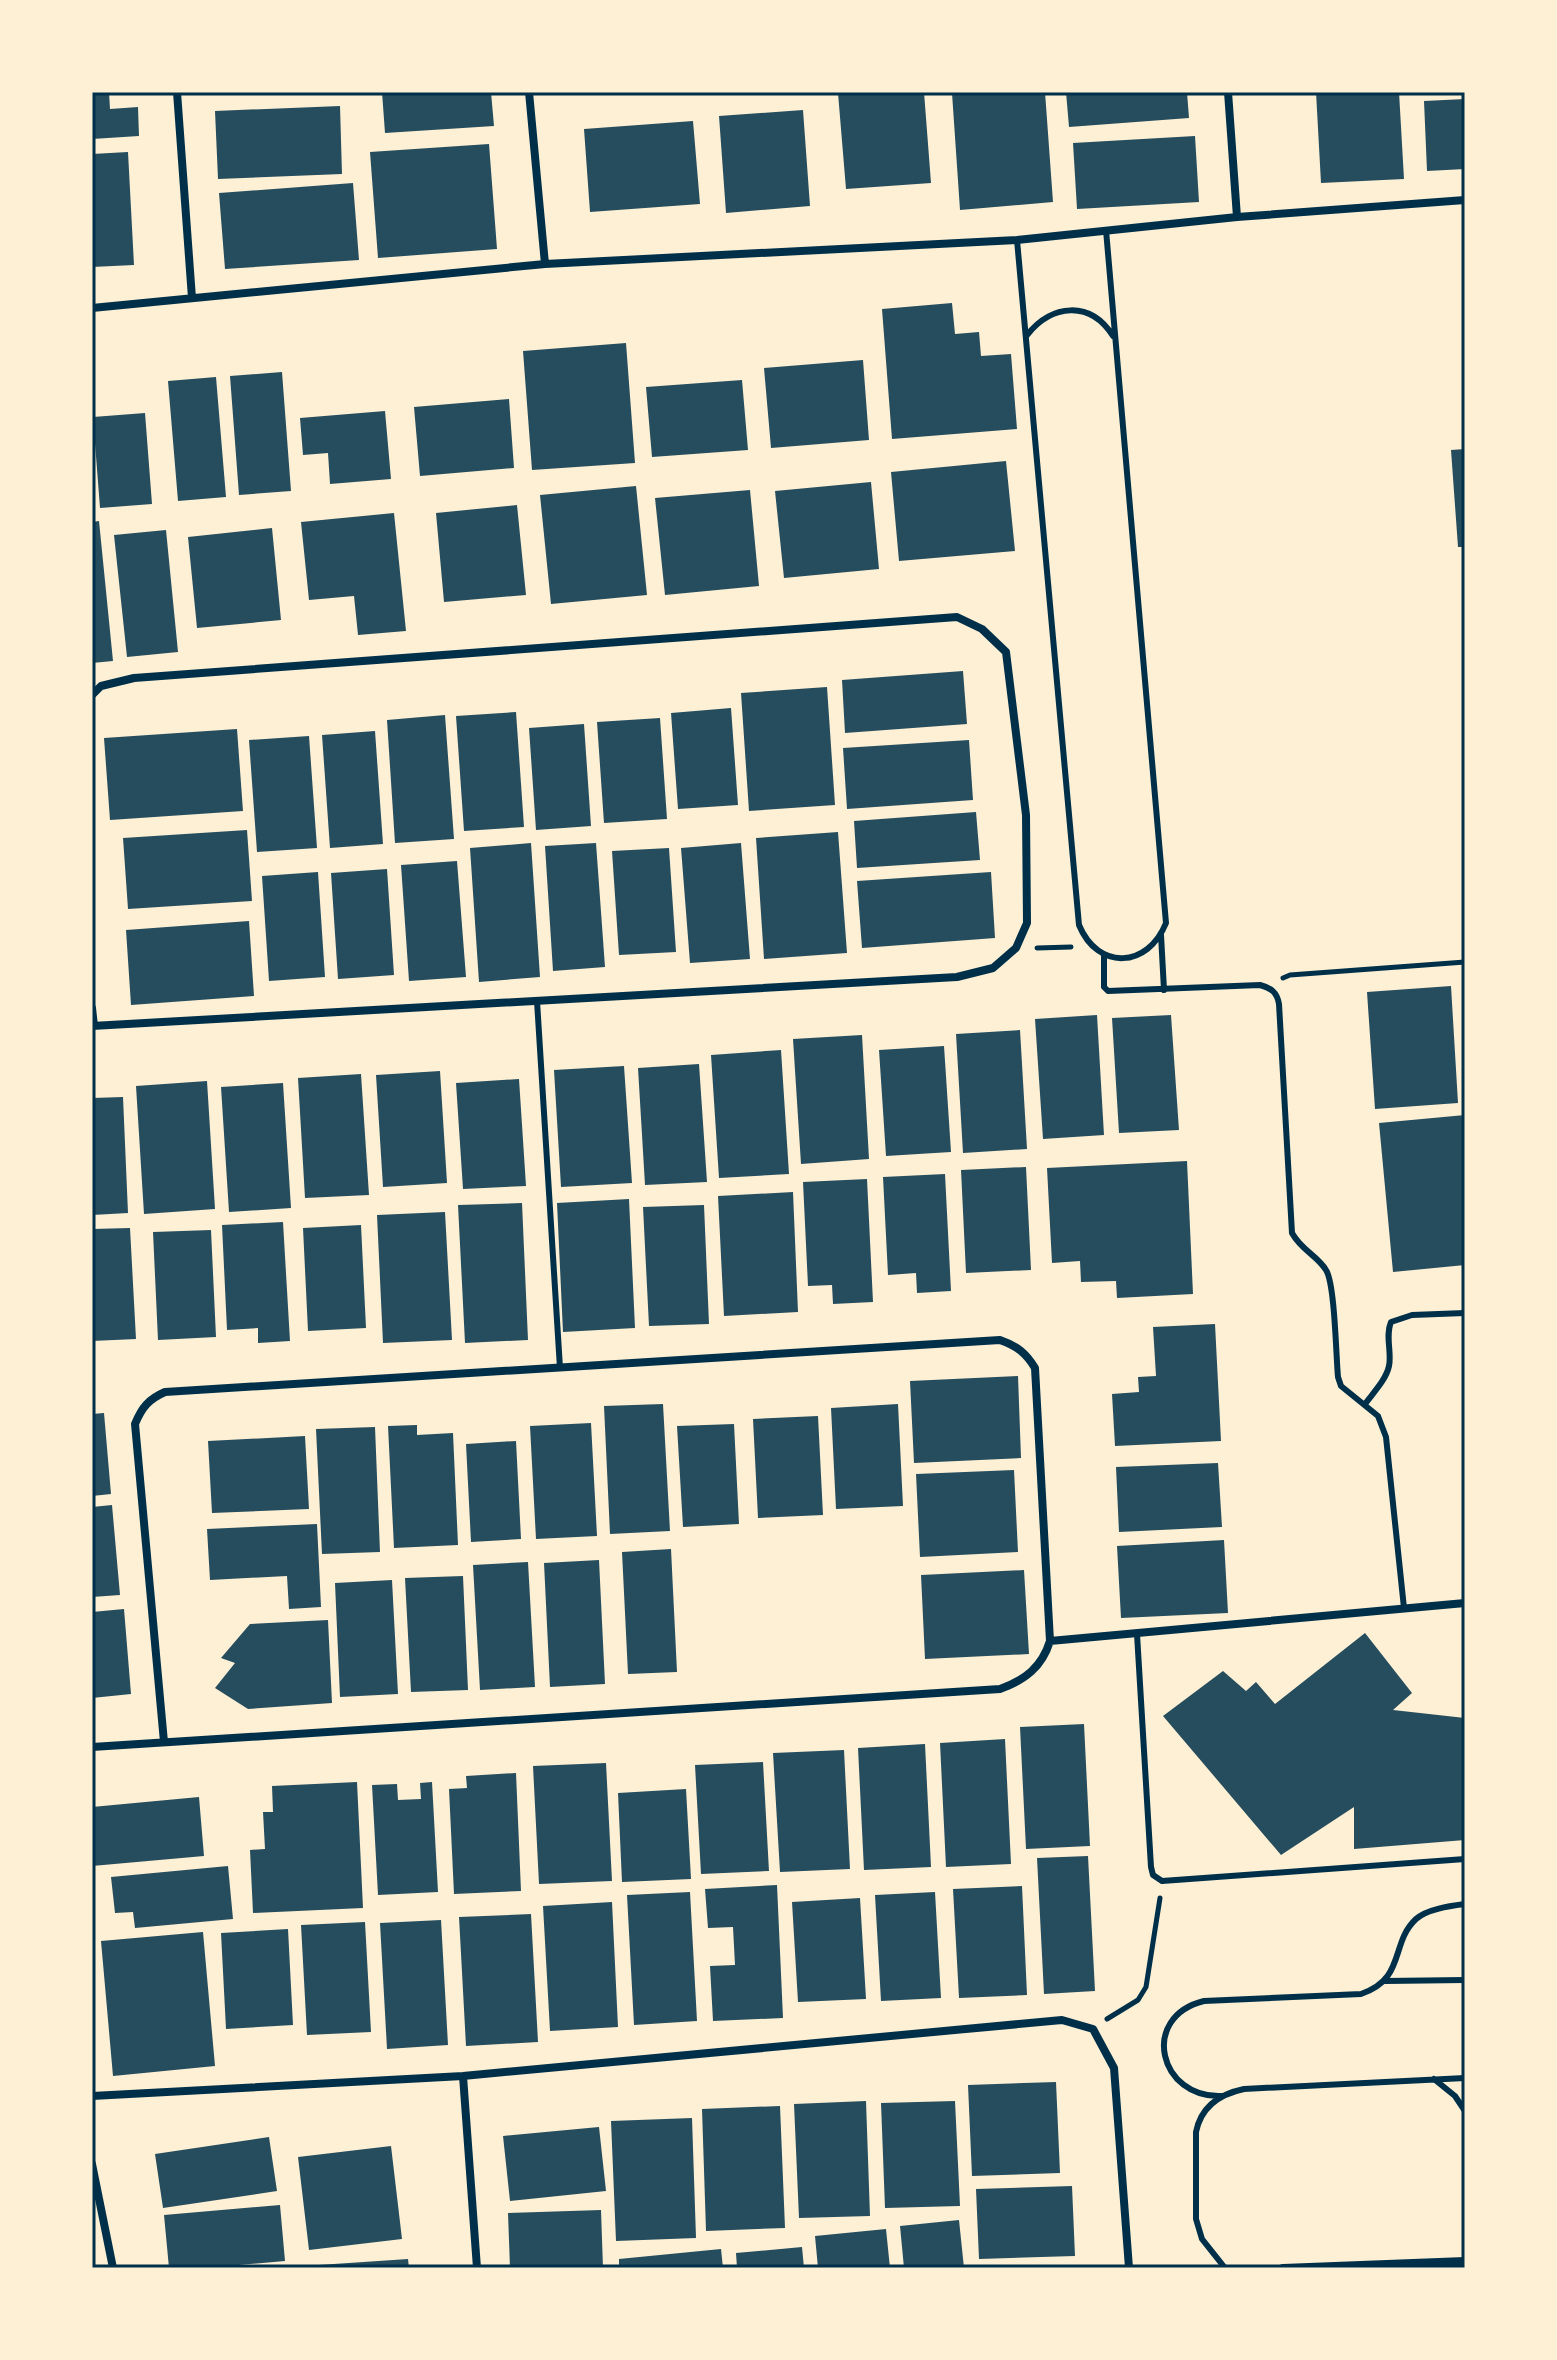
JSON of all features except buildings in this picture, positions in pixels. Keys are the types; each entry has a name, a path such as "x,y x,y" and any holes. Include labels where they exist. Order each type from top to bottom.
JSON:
{"street":[{"path":"177,92 192,298"},
{"path":"529,92 545,264"},
{"path":"1228,92 1237,217"},
{"path":"92,308 545,264 1017,240 1237,217 1465,200"},
{"path":"92,695 101,686 134,678 957,617 982,629 1006,652 1026,815 1027,923 1016,948 993,968 957,977 93,1026 92,1008"},
{"path":"92,1747 1000,1689 1020,1682 1046,1654 1050,1641 1035,1368 1027,1355 1015,1345 1000,1340 165,1392 151,1398 141,1409 135,1424 135,1439 164,1742"},
{"path":"1050,1641 1465,1603"},
{"path":"92,2096 463,2076 1062,2020 1093,2029 1114,2068 1129,2268"},
{"path":"463,2076 477,2268"},
{"path":"92,2164 113,2268"},
{"path":"1283,2268 1439,2265 1465,2261"}],"lane":[{"path":"1017,240 1079,925 1084,937 1104,954 1130,957 1153,946 1166,923 1106,230"},
{"path":"1027,335 1036,323 1049,314 1064,310 1094,316 1107,326 1115,339"},
{"path":"1161,935 1164,990"},
{"path":"1104,954 1104,987 1108,991 1260,985 1276,993 1292,1233 1299,1245 1320,1262 1330,1279 1341,1386 1378,1416 1386,1437 1404,1608"},
{"path":"537,1001 560,1368"},
{"path":"1365,1404 1389,1367 1388,1329 1391,1322 1412,1315 1465,1313"},
{"path":"1137,1634 1153,1875 1162,1881 1465,1859"},
{"path":"1465,1904 1418,1916 1409,1927 1397,1960 1385,1981 1375,1989 1361,1994 1204,2001 1188,2005 1170,2022 1163,2049 1174,2077 1187,2089 1212,2097 1244,2089 1465,2078"},
{"path":"1385,1981 1465,1980"},
{"path":"1434,2079 1455,2096 1465,2111"},
{"path":"1222,2096 1210,2104 1198,2121 1196,2219 1202,2239 1225,2268"}],"path":[{"path":"1016,948 1093,947"},
{"path":"1269,987 1290,975 1465,962"},
{"path":"1093,2029 1138,2000 1146,1987 1162,1881"}]}
